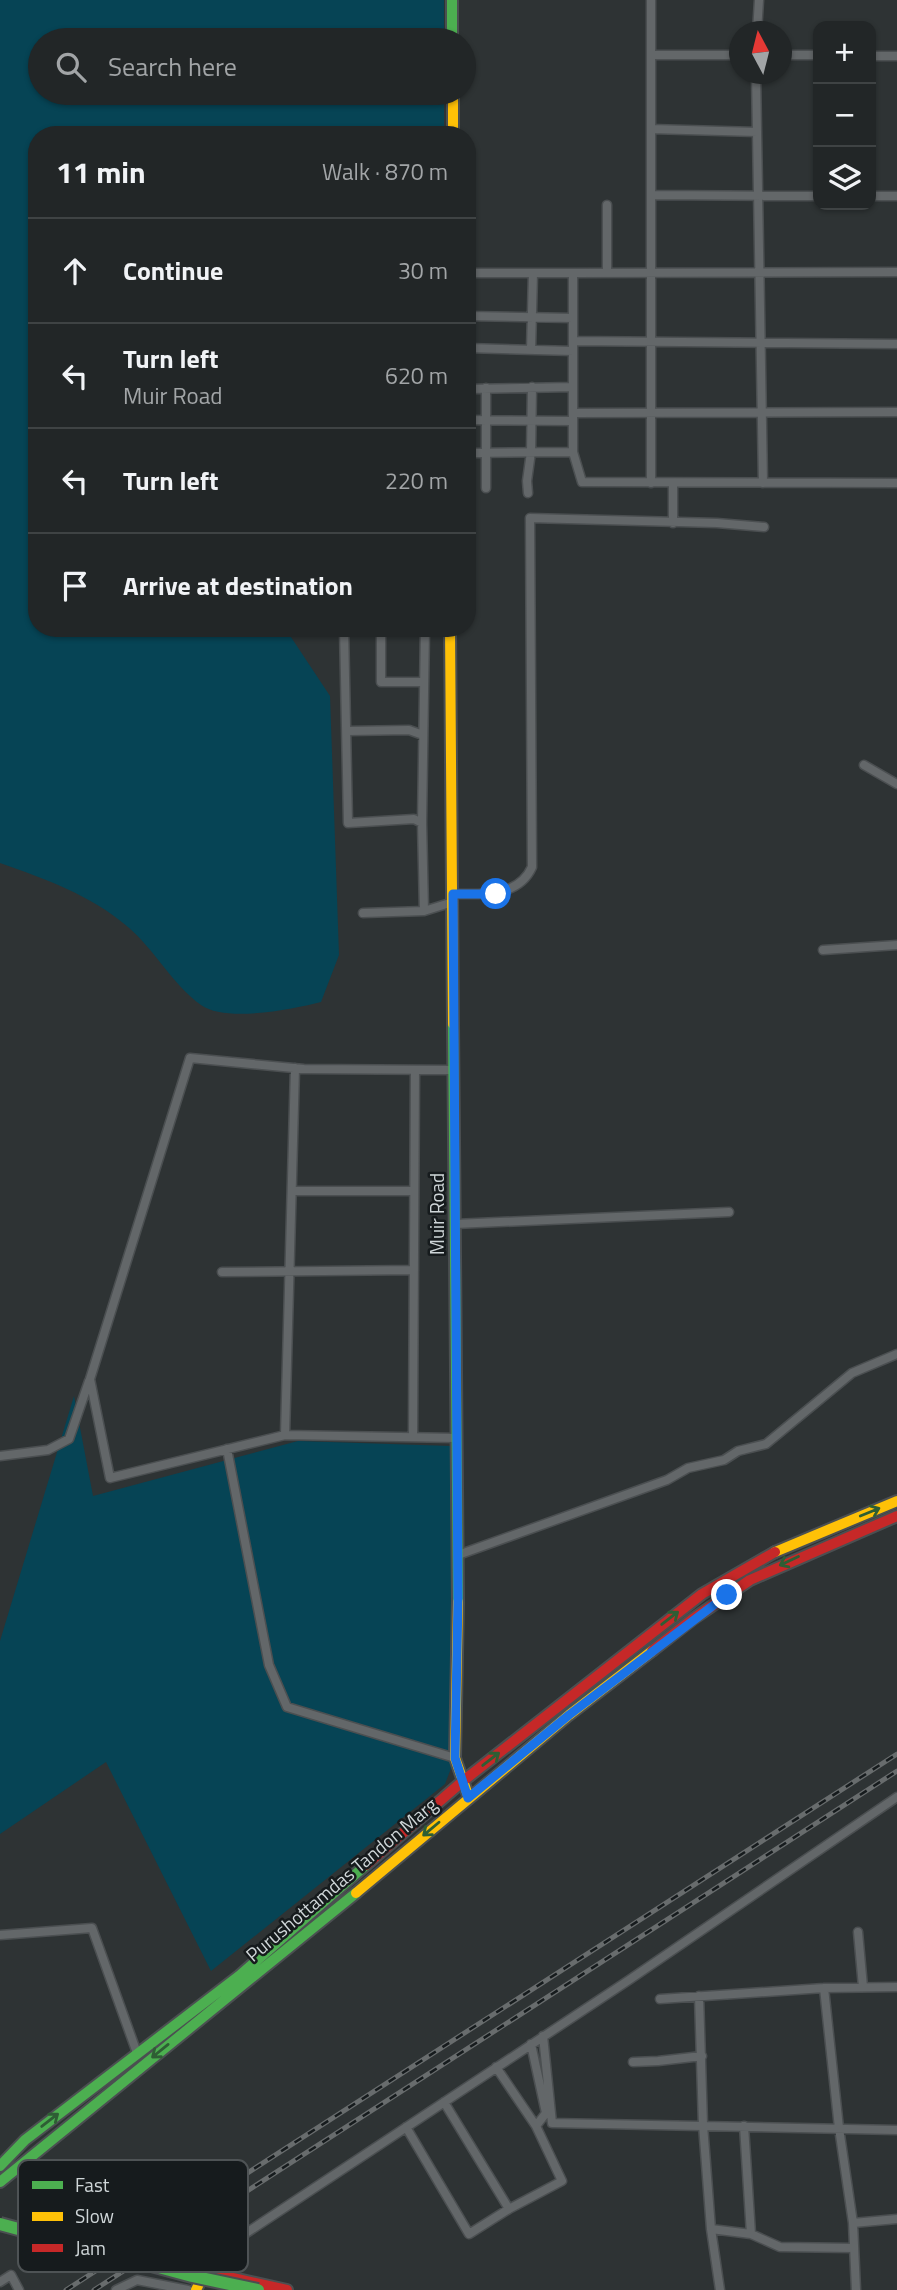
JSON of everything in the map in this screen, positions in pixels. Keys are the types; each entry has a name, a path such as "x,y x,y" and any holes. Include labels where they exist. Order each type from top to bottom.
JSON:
{"main road":[{"path":"452,0 452,28"},
{"path":"453,105 453,126"},
{"name":"Muir Road","path":"450,637 458,1555 455,1758 468,1798"},
{"path":"0,2166 25,2140 239,1976 463,1781 727,1576 789,1546 897,1501"},
{"name":"Purushottamdas Tandon Marg","path":"27,2160 311,1931 569,1715 727,1595 750,1580 803,1554 897,1516"},
{"path":"0,2149 25,2140"},
{"name":"Purushottamdas Tandon Marg","path":"0,2182 18,2167"},
{"path":"0,2224 18,2229"},
{"path":"177,2272 258,2290"},
{"path":"196,2290 206,2272 287,2290"}],"street":[{"path":"651,0 651,483"},
{"path":"758,21 759,0"},
{"path":"651,55 729,55"},
{"path":"792,55 813,55"},
{"path":"876,55 897,56"},
{"path":"756,84 763,483"},
{"path":"651,129 757,132"},
{"path":"651,195 813,195"},
{"path":"876,196 897,196"},
{"path":"607,205 607,273"},
{"path":"476,273 897,272"},
{"path":"531,349 533,273"},
{"path":"573,273 573,452 582,482 897,483"},
{"path":"476,316 573,318"},
{"path":"476,348 531,349 651,341 897,344"},
{"path":"528,493 532,387"},
{"path":"476,389 573,387"},
{"path":"486,388 486,488"},
{"path":"476,420 532,420 651,413 897,412"},
{"path":"476,453 573,452"},
{"path":"673,483 673,523"},
{"path":"363,913 424,911 453,898 496,894 514,887 529,874 532,867 530,518 716,523 764,527"},
{"path":"344,637 348,823 414,819 422,823"},
{"path":"382,637 381,681 424,682"},
{"path":"424,911 422,823 425,637"},
{"path":"348,731 409,730 424,735"},
{"path":"864,765 897,783"},
{"path":"823,950 897,945"},
{"path":"0,1456 48,1450 69,1439 190,1058 295,1068 454,1070"},
{"path":"285,1435 295,1068"},
{"path":"413,1437 415,1070"},
{"path":"292,1191 414,1191"},
{"path":"455,1224 729,1212"},
{"path":"222,1272 414,1270"},
{"path":"458,1555 667,1480 688,1468 724,1460 738,1451 766,1444 852,1373 897,1354"},
{"path":"90,1379 110,1478 285,1435 457,1438"},
{"path":"227,1449 269,1665 287,1707 455,1758"},
{"path":"248,2232 897,1797"},
{"path":"0,1935 92,1928 137,2053"},
{"path":"859,1932 863,1987"},
{"path":"660,1999 824,1988 897,1987"},
{"path":"824,1988 839,2128 853,2223 856,2290"},
{"path":"699,1996 703,2126 711,2229 720,2290"},
{"path":"543,2036 552,2123 897,2130"},
{"path":"531,2044 546,2113 536,2126"},
{"path":"633,2062 658,2062 702,2056"},
{"path":"406,2127 469,2234 562,2181 536,2126 496,2067"},
{"path":"444,2102 509,2209"},
{"path":"744,2126 751,2234"},
{"path":"853,2223 897,2219"},
{"path":"711,2229 751,2234 780,2247 854,2248"},
{"path":"0,2282 11,2275 19,2290"},
{"path":"116,2290 137,2280 188,2290"}],"shaded area":[{"path":"0,0 444,0 444,28 28,28 28,105 444,105 444,126 28,126 28,637 291,637 330,696 339,955 321,1002 260,1013 226,1013 212,1010 191,997 138,936 114,916 67,889 0,863"},
{"path":"74,1396 93,1496 298,1441 451,1446 455,1758 445,1784 211,1971 106,1762 0,1834 0,1641"}],"railway":[{"path":"248,2173 897,1754"},
{"path":"248,2190 897,1771"},
{"path":"66,2290 94,2272"},
{"path":"94,2290 122,2272"}],"traffic: fast":[{"path":"452,0 452,28"},
{"path":"453,1024 458,1602"},
{"path":"0,2166 25,2140 239,1976 366,1865"},
{"path":"27,2160 356,1893"},
{"path":"0,2182 18,2167"},
{"path":"0,2224 18,2229"},
{"path":"177,2272 258,2290"}],"traffic: slow":[{"path":"453,105 453,126"},
{"path":"450,637 453,1024"},
{"path":"775,1552 897,1501"},
{"path":"458,1602 455,1758 469,1798"},
{"path":"356,1893 569,1715 652,1651"},
{"path":"196,2290 205,2272"}],"traffic: jam":[{"path":"652,1651 750,1580 897,1516"},
{"path":"366,1865 463,1781 702,1594 775,1552"},
{"path":"206,2272 287,2290"}],"route":[{"path":"496,894 453,894 458,1598 455,1758 468,1798 569,1715 727,1595"}]}
